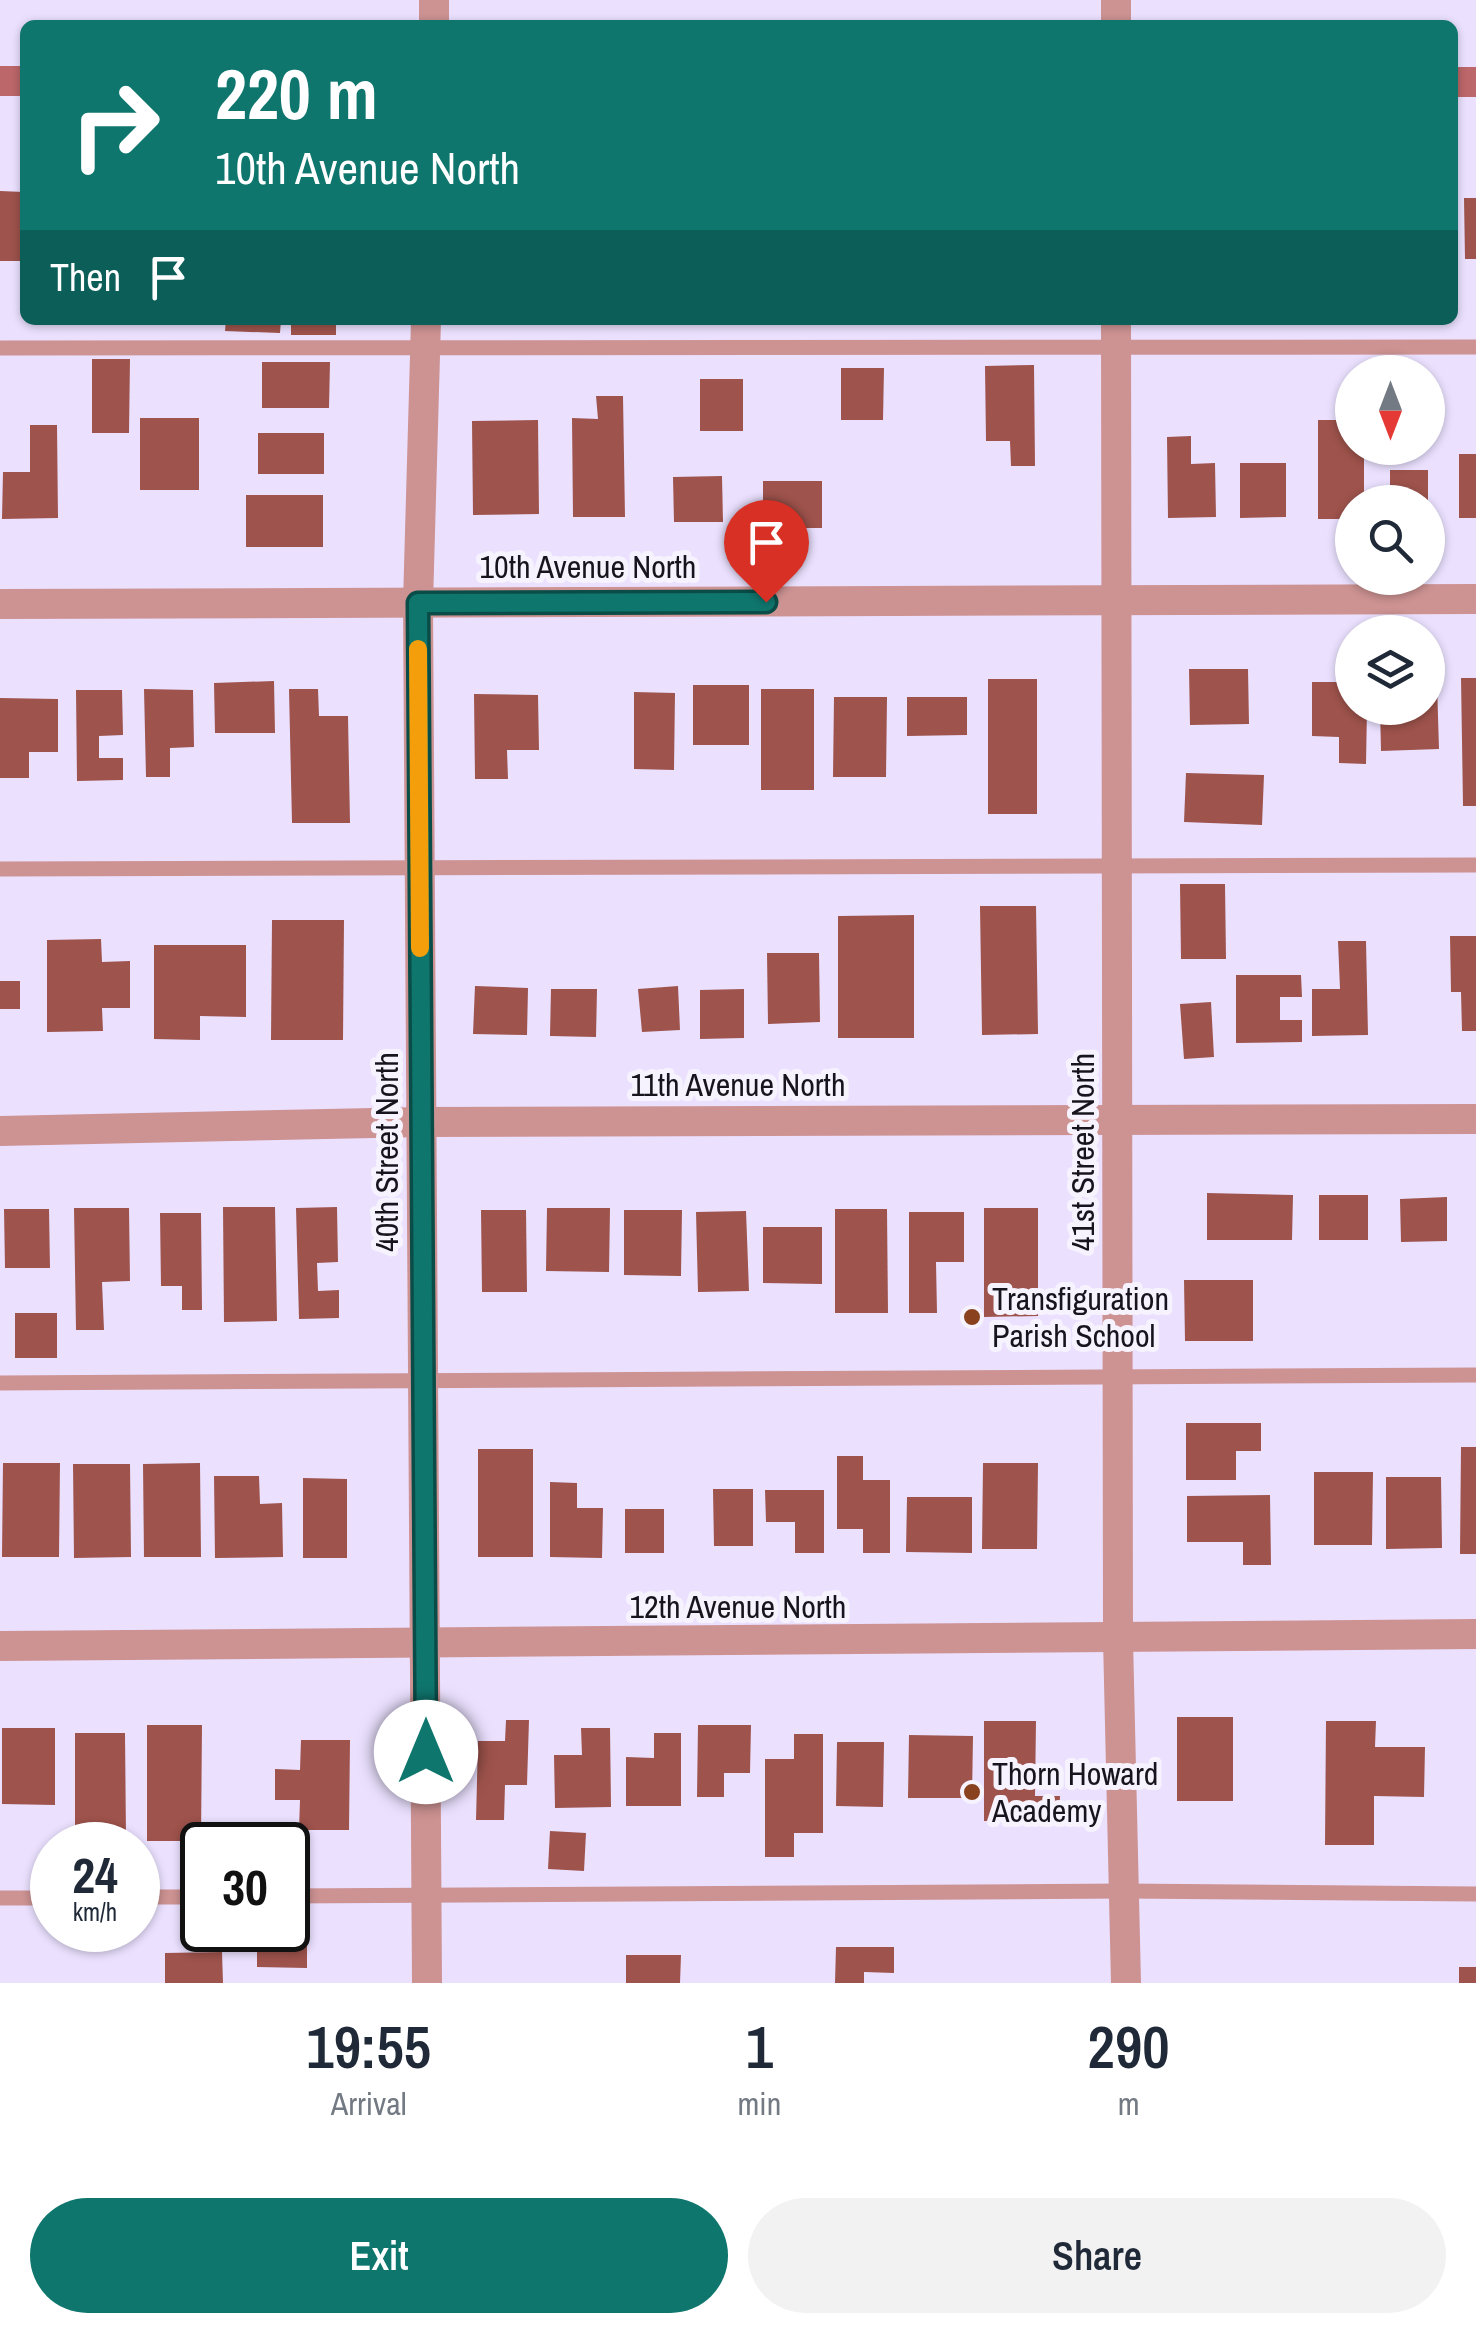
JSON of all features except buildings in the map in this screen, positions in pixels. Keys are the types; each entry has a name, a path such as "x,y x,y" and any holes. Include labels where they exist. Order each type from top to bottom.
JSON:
{"street":[{"name":"40th Street North","path":"426,333 418,603 427,1983"},
{"name":"41st Street North","path":"1116,334 1118,1639 1126,1983"},
{"name":"10th Avenue North","path":"0,604 1476,599"},
{"name":"11th Avenue North","path":"0,1131 422,1122 1476,1119"},
{"name":"12th Avenue North","path":"0,1646 1476,1634"}],"lane":[{"path":"0,348 426,333 1116,334 1476,347"},
{"path":"0,870 1476,865"},
{"path":"0,1383 1476,1375"},
{"path":"310,1896 1124,1891 1476,1894"},
{"path":"0,1898 30,1898"}],"slow traffic":[{"path":"418,649 420,948"}],"place":[{"name":"Transfiguration Parish School","path":"972,1317"},
{"name":"Thorn Howard Academy","path":"972,1792"}],"route":[{"path":"426,1752 418,603 766,602"}]}
